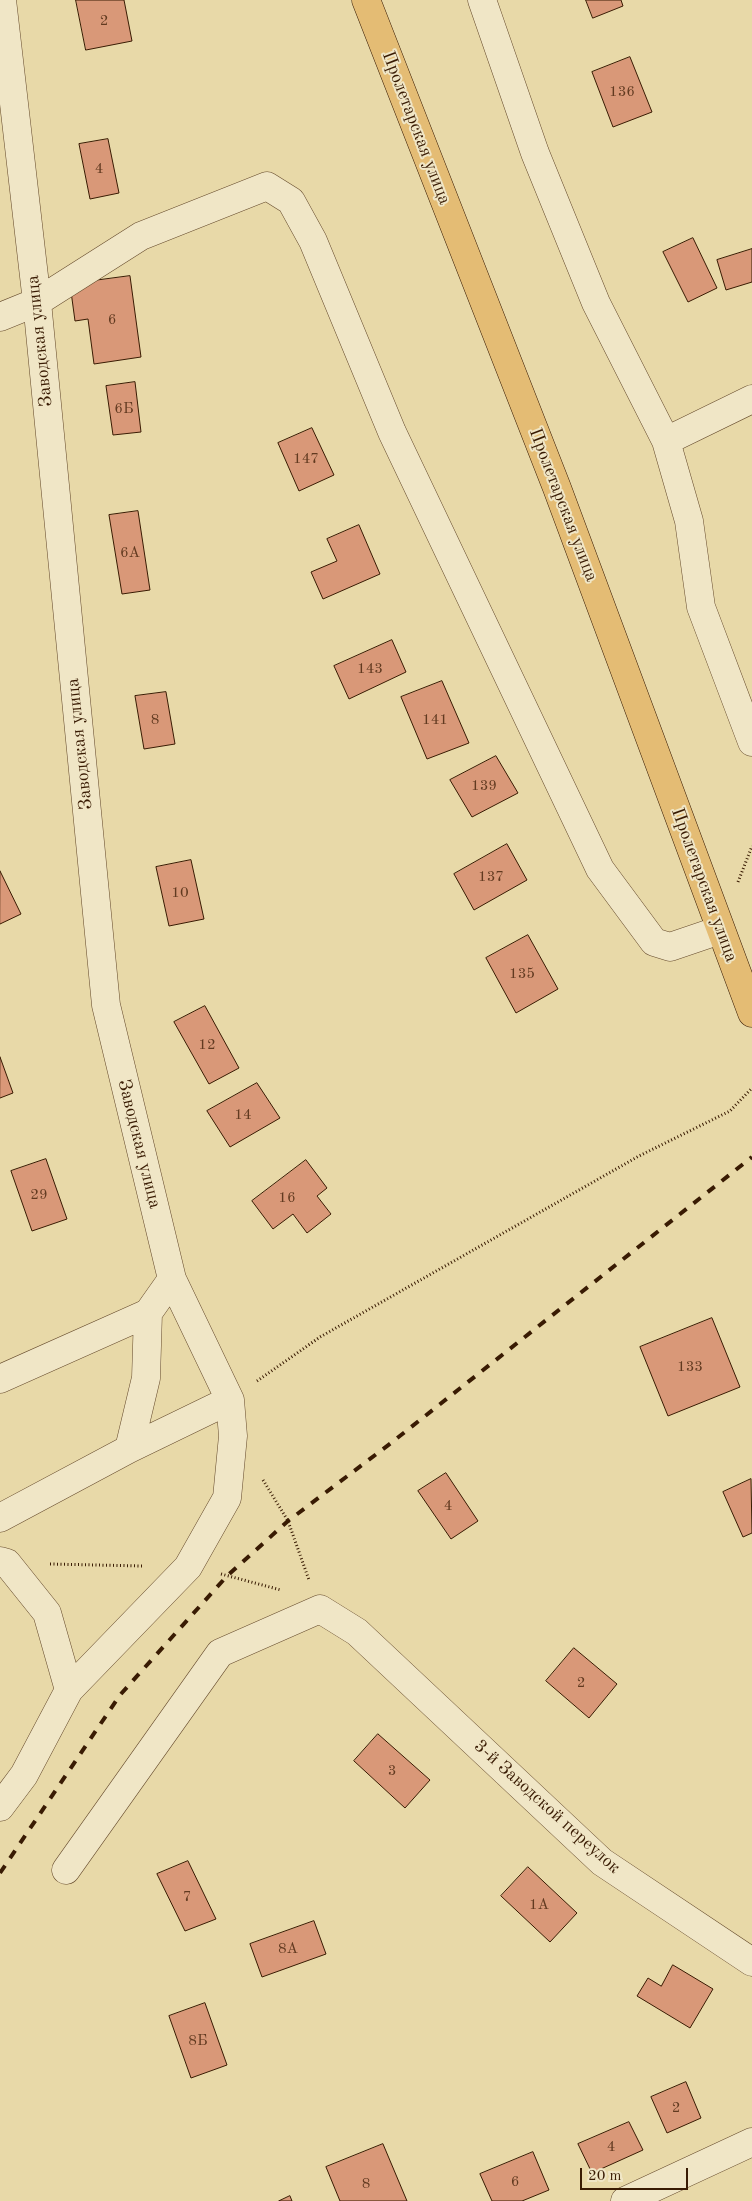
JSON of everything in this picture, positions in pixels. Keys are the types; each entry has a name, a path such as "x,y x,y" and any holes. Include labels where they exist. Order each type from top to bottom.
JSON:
{"main road":[{"name":"Пролетарская улица","path":"366,0 557,488 752,1014"}],"street":[{"name":"Заводская улица","path":"2,0 37,302 106,1005 172,1279 230,1400"},
{"path":"482,0 535,153 596,303 666,441 689,521 701,608 752,742"},
{"path":"0,317 37,302 141,236 267,186 291,201 313,241 392,432 600,869 654,942 670,947 720,930"},
{"path":"666,441 752,398"},
{"path":"0,1379 148,1313 172,1279"},
{"path":"128,1449 146,1378 148,1313"},
{"path":"0,1518 128,1449 230,1400 233,1436 227,1498 188,1567 69,1690 24,1775 0,1807"},
{"path":"0,1560 7,1562 47,1613 69,1690"},
{"name":"3-й Заводской переулок","path":"66,1870 220,1653 320,1609 357,1632 602,1862 752,1962"},
{"path":"625,2201 752,2142"}],"path":[{"path":"230,1400 320,1337 639,1156 730,1111 752,1088"}],"building":[{"path":"76,0 124,0 132,41 86,50"},
{"path":"586,0 621,0 623,6 593,18"},
{"path":"630,57 652,112 613,127 592,72"},
{"path":"108,139 119,193 90,199 79,144"},
{"path":"693,238 717,288 688,302 663,252"},
{"path":"752,249 752,282 726,290 717,260"},
{"path":"130,276 141,357 94,364 88,319 75,321 70,284"},
{"path":"135,382 141,432 113,435 106,386"},
{"path":"312,428 334,475 299,491 278,443"},
{"path":"138,511 150,590 122,594 109,515"},
{"path":"359,525 380,574 323,599 311,572 337,561 327,539"},
{"path":"392,640 406,672 349,699 334,666"},
{"path":"442,681 469,743 427,759 401,697"},
{"path":"166,692 175,744 144,749 135,696"},
{"path":"496,756 518,793 472,817 450,780"},
{"path":"507,844 527,880 474,910 454,874"},
{"path":"191,860 204,919 169,926 156,867"},
{"path":"0,871 21,914 0,924"},
{"path":"528,935 558,989 516,1013 486,958"},
{"path":"205,1006 239,1068 209,1084 174,1022"},
{"path":"0,1057 13,1093 0,1098"},
{"path":"257,1083 280,1118 230,1147 207,1111"},
{"path":"46,1159 67,1219 32,1231 11,1171"},
{"path":"306,1160 327,1188 317,1196 331,1214 307,1233 293,1214 273,1229 252,1201"},
{"path":"712,1318 740,1387 668,1416 640,1347"},
{"path":"446,1473 478,1521 451,1539 418,1491"},
{"path":"751,1479 752,1533 743,1537 723,1492"},
{"path":"574,1648 617,1684 589,1718 546,1681"},
{"path":"378,1734 430,1780 405,1808 354,1761"},
{"path":"188,1861 216,1919 185,1931 157,1874"},
{"path":"528,1867 577,1913 550,1942 501,1896"},
{"path":"314,1921 326,1954 262,1977 250,1944"},
{"path":"673,1965 713,1989 690,2028 637,1996 648,1978 661,1986"},
{"path":"205,2003 227,2065 191,2078 169,2016"},
{"path":"686,2082 701,2118 667,2133 651,2097"},
{"path":"629,2122 643,2150 592,2173 578,2144"},
{"path":"383,2144 407,2201 340,2201 326,2167"},
{"path":"533,2152 549,2190 522,2201 492,2201 480,2174"},
{"path":"290,2196 292,2201 279,2201"}],"railway":[{"path":"0,1873 120,1695 227,1576 288,1521 391,1443 752,1157"}]}
